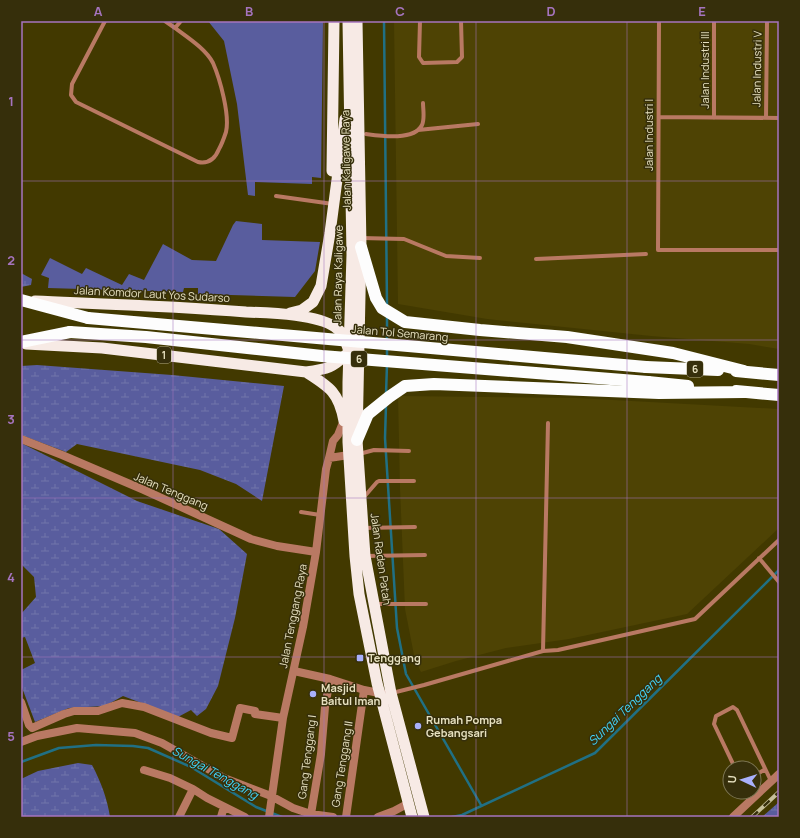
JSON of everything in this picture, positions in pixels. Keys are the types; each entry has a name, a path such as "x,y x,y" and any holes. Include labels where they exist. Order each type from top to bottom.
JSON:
{"highway":[{"path":"334,21 332,193 334,202"},
{"path":"282,314 302,310 313,302 317,296 324,276 350,79 348,21"},
{"name":"Jalan Kaligawe Raya","path":"357,21 361,299"},
{"path":"360,226 366,197 369,134 364,21"},
{"name":"Jalan Raya Kaligawe","path":"349,352 352,255 350,79"},
{"path":"361,243 376,298 382,308 405,322 567,337 672,353 744,371"},
{"path":"349,352 352,347 361,299"},
{"name":"Jalan Raden Patah","path":"352,441 358,391 361,299"},
{"name":"Jalan Komdor Laut Yos Sudarso","path":"21,300 194,308 282,314"},
{"name":"Jalan Tol Semarang","path":"21,300 88,318 646,367 744,371 779,375"},
{"path":"282,314 317,320 335,327 343,334 349,352 358,391"},
{"name":"6","path":"21,343 70,332 146,337 322,356 648,382 779,395"},
{"name":"1","path":"21,343 102,348 306,372 323,370 335,365 349,352"},
{"name":"Jalan Raden Patah","path":"349,352 355,556 359,594 390,693"},
{"path":"306,372 325,384 337,397 352,441"},
{"path":"352,441 368,414 405,386 434,384 659,393 744,392"},
{"name":"Jalan Raden Patah","path":"353,454 361,500 363,528 371,556 390,693 412,803 412,817"},
{"name":"Jalan Raden Patah","path":"412,803 424,817"}],"street":[{"name":"Jalan Tenggang Raya","path":"269,817 283,718 294,671 316,552 329,458 333,441 338,435 344,420"},
{"name":"Jalan Tenggang","path":"21,439 62,454 251,539 276,546 316,552"},
{"path":"329,458 353,454"},
{"path":"294,671 330,679 364,690 390,693"},
{"name":"Gang Tenggang I","path":"311,814 321,754 324,714 330,679"},
{"name":"Gang Tenggang II","path":"346,817 364,690"},
{"path":"21,702 29,725 32,728 74,711 98,711 122,703 144,707 212,733 232,738 240,708 255,712 255,714 283,718"},
{"path":"21,742 37,736 77,728 135,733 162,743 228,780 271,797 293,808 311,814 333,817"},
{"path":"144,770 170,778 193,788 224,807 245,817"},
{"path":"733,817 779,774"},
{"path":"179,817 193,788"},
{"path":"378,817 412,803"},
{"path":"221,817 224,807"}],"lane":[{"path":"105,21 72,84 72,95 76,102 198,162 209,162 216,156 226,131 224,95 212,62 195,42 165,21"},
{"path":"175,28 181,21"},
{"path":"420,21 419,57 424,63 457,62 462,57 461,21"},
{"name":"Jalan Industri I","path":"659,21 658,250 779,250"},
{"name":"Jalan Industri III","path":"714,21 714,118"},
{"name":"Jalan Industri V","path":"766,118 767,21"},
{"path":"369,134 396,136 412,134 423,124 423,103"},
{"path":"659,117 779,118"},
{"path":"418,130 478,124"},
{"path":"276,196 334,202"},
{"path":"361,243 372,238 404,239 446,256 480,258"},
{"path":"536,259 646,254"},
{"path":"543,651 548,423"},
{"path":"353,454 374,450 409,451"},
{"path":"361,500 376,482 414,482"},
{"path":"301,512 320,515"},
{"path":"363,528 415,527"},
{"path":"390,693 424,685 543,651 558,650 695,619 779,540"},
{"path":"371,556 425,555"},
{"path":"759,558 779,582"},
{"path":"378,604 426,604"},
{"path":"731,760 714,724 716,716 733,707 737,710 760,760"},
{"path":"762,766 771,782"}],"shaded area":[{"path":"394,21 779,21 779,349 749,344 651,336 487,319 398,304"},
{"path":"398,396 577,398 779,409 779,528 687,614 569,639 506,648 421,672 415,660 405,609"}],"green space":[{"path":"208,21 323,21 321,178 312,177 312,184 255,182 255,196 248,195 237,104 224,41"},
{"path":"236,221 262,224 262,240 320,242 315,271 295,297 198,294 198,288 184,288 183,292 48,288 49,278 41,275 50,258 82,274 86,268 122,285 129,274 144,280 163,244 192,260 216,261"},
{"path":"21,273 32,279 31,285 21,287"},
{"path":"37,365 172,375 284,386 262,501 236,484 200,470 77,444 66,452 21,435 21,366"},
{"path":"21,443 137,501 219,529 247,554 235,618 218,686 206,709 197,716 191,710 178,717 123,696 105,706 69,708 35,722 21,685 21,670 35,663 25,637 21,638 21,614 36,597 34,577 21,564"},
{"path":"78,763 92,765 103,790 110,817 21,817 21,779 38,771"},
{"path":"779,802 779,817 762,817"}],"waterway":[{"path":"384,21 387,306"},
{"path":"387,315 387,340"},
{"path":"387,347 387,358"},
{"path":"386,394 387,365"},
{"path":"386,405 385,438 397,628 406,674 481,805"},
{"name":"Sungai Tenggang","path":"452,817 462,815 595,753 779,570"},
{"name":"Sungai Tenggang","path":"21,762 59,748 96,745 148,748 191,767 256,807 282,817"}],"railway":[{"path":"752,817 779,792"}],"place":[{"name":"Tenggang","path":"360,658"},
{"name":"Masjid Baitul Iman","path":"313,694"},
{"name":"Rumah Pompa Gebangsari","path":"418,726"}]}
